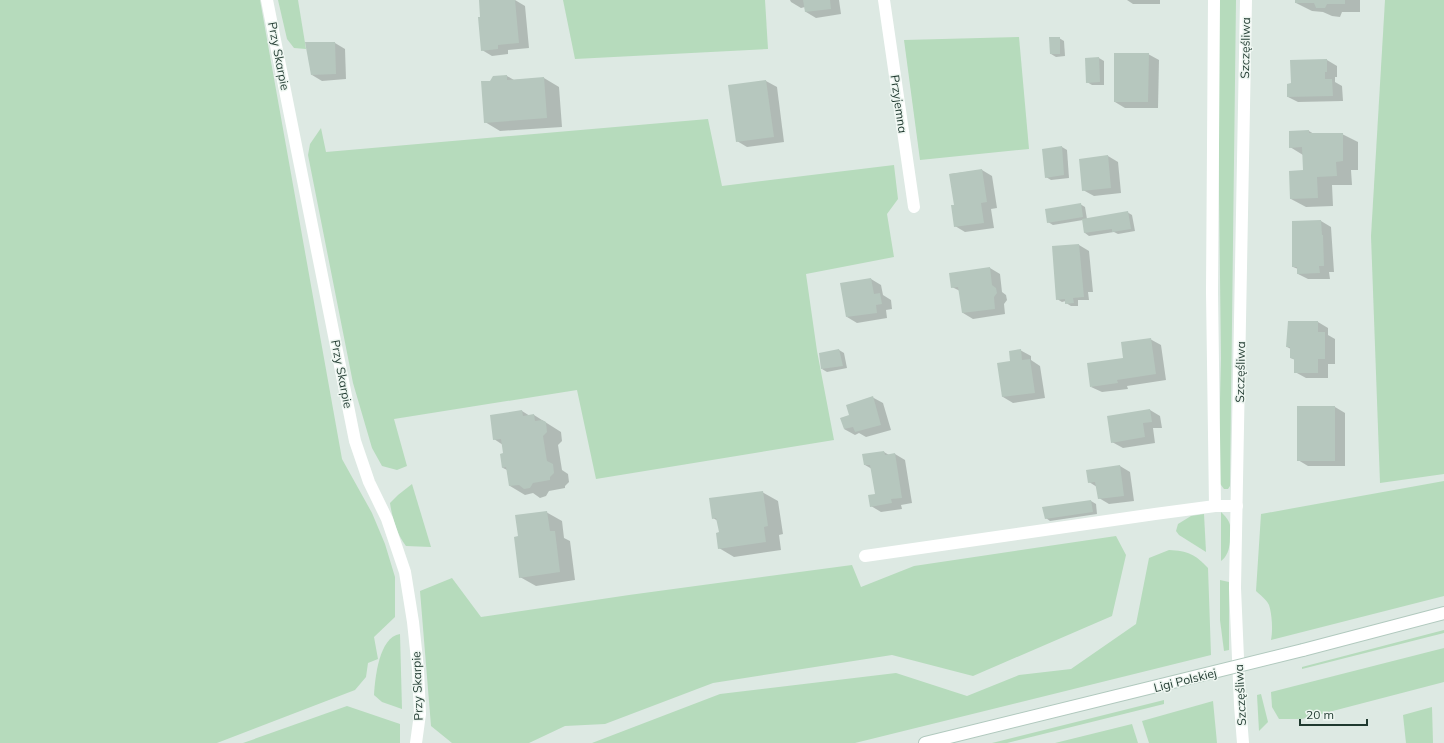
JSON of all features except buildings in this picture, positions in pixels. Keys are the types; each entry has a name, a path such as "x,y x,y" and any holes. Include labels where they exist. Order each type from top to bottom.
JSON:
{"street":[{"name":"Przy Skarpie","path":"267,0 356,441 369,482 387,518 406,572 414,622 418,669 420,714 416,743"},
{"name":"Przyjemna","path":"884,0 914,207"},
{"path":"1214,0 1212,292 1215,506"},
{"name":"Szczęśliwa","path":"1243,743 1240,705 1236,588 1246,0"},
{"path":"865,556 1215,506 1237,506"},
{"name":"Ligi Polskiej","path":"925,743 1161,686 1444,614"}],"green space":[{"path":"0,0 260,0 342,459 372,513 385,544 395,577 395,617 374,637 378,659 368,663 366,677 355,690 217,743 0,743"},
{"path":"278,0 298,0 306,49 294,48 287,39"},
{"path":"563,0 765,0 768,49 575,59"},
{"path":"1219,0 1236,0 1230,486 1228,489 1224,489 1218,481 1221,358"},
{"path":"1385,0 1444,0 1444,474 1380,483 1371,236"},
{"path":"1019,37 1029,149 920,160 904,40"},
{"path":"708,119 722,186 894,165 898,199 887,214 894,257 806,274 817,351 834,440 596,479 577,390 394,419 407,466 397,470 382,466 372,448 353,383 308,155 310,144 321,128 326,152"},
{"path":"1444,481 1444,596 1271,640 1272,622 1269,605 1256,591 1261,514"},
{"path":"412,484 431,547 406,546 400,537 394,520 390,503"},
{"path":"1221,512 1227,518 1230,525 1230,545 1227,554 1221,561"},
{"path":"1204,514 1206,552 1179,535 1176,531 1178,524 1191,516"},
{"path":"1116,536 1126,555 1112,616 973,676 892,655 713,683 605,724 565,726 529,743 452,743 431,726 420,591 452,578 481,617 629,595 852,565 861,587 914,566"},
{"path":"1169,550 1191,554 1199,559 1208,568 1211,655 855,743 592,743 720,694 896,673 967,696 1019,675 1071,669 1136,624 1149,558"},
{"path":"1220,580 1229,582 1229,650 1224,651 1220,620"},
{"path":"1444,630 1444,633 1302,669 1302,667"},
{"path":"400,634 402,709 382,702 374,695 377,669 383,650 387,642"},
{"path":"1444,648 1444,682 1302,719 1279,719 1272,707 1271,692"},
{"path":"1261,694 1268,722 1259,731 1257,695"},
{"path":"1164,700 1164,704 1007,743 992,743"},
{"path":"1213,701 1217,743 1149,743 1142,721"},
{"path":"347,706 400,724 400,743 243,743"},
{"path":"1432,707 1433,743 1406,743 1403,715"},
{"path":"1132,724 1138,743 1055,743"}]}
